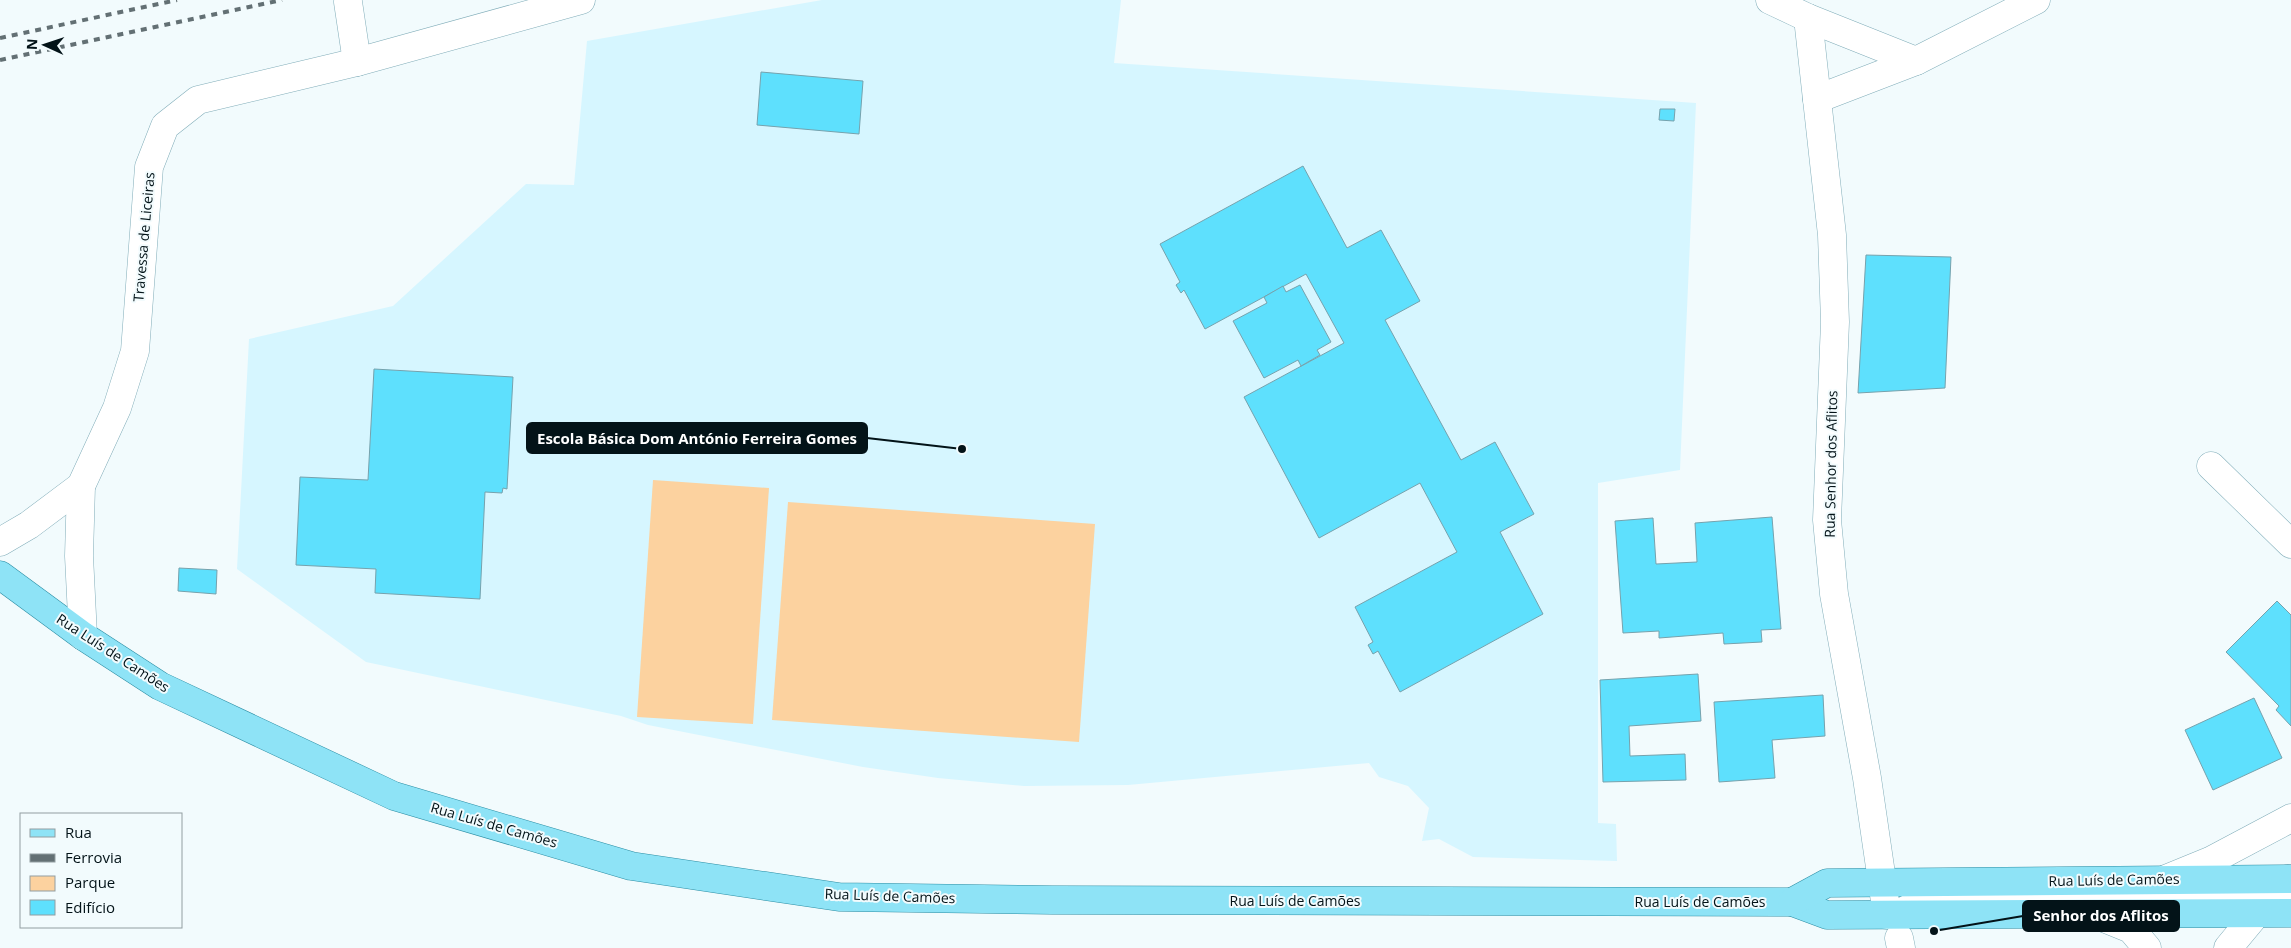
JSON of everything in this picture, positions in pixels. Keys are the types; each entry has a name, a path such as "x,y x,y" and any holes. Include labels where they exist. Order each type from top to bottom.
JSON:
{"main road":[{"name":"Rua Luís de Camões","path":"0,575 83,636 160,686 394,796 631,866 839,897 1072,900 1792,902 1827,915 1896,929 2094,914 2243,920 2291,913"},
{"name":"Rua Luís de Camões","path":"1792,902 1827,883 2166,879 2290,883"}],"street":[{"name":"Travessa de Liceiras","path":"83,636 79,556 81,486 116,408 135,351 148,167 165,126 198,100 357,62 581,0"},
{"path":"1770,0 1808,18 1916,61"},
{"path":"1817,99 1916,61 2036,0"},
{"path":"348,2 357,62"},
{"name":"Rua Senhor dos Aflitos","path":"1808,18 1832,235 1835,322 1828,520 1834,594 1867,778 1882,882 1896,929"},
{"path":"2212,466 2291,544"},
{"name":"Travessa de Liceiras","path":"0,542 29,525 81,486"},
{"path":"2166,879 2210,861 2291,818"},
{"path":"2209,879 2230,885 2243,920"},
{"path":"1896,929 1928,898 2243,920 2290,883"},
{"path":"2094,914 2131,929 2147,948"}],"shaded area":[{"path":"822,0 1121,0 1114,63 1696,103 1680,470 1598,483 1598,823 1616,824 1617,861 1473,857 1439,839 1422,841 1429,808 1408,786 1379,777 1369,763 1128,785 1024,786 938,778 863,767 648,725 621,716 366,662 237,569 249,339 393,306 526,184 574,185 587,41"}],"green space":[{"path":"653,480 769,488 753,724 637,717"},
{"path":"788,502 1095,524 1079,742 772,720"}],"building":[{"path":"761,72 863,81 859,134 757,125"},
{"path":"1660,109 1675,109 1674,121 1659,120"},
{"path":"1303,166 1347,248 1381,230 1420,301 1385,320 1461,460 1495,442 1534,514 1500,532 1543,614 1400,692 1378,651 1373,654 1368,645 1373,642 1355,607 1457,552 1420,483 1319,538 1244,397 1344,343 1306,274 1205,329 1184,290 1181,293 1176,285 1180,282 1160,244"},
{"path":"1866,255 1951,257 1945,388 1858,393"},
{"path":"1300,285 1331,342 1317,350 1320,355 1301,366 1298,360 1264,378 1233,321 1267,303 1264,297 1283,286 1286,292"},
{"path":"374,369 513,377 507,489 503,488 502,493 485,492 480,599 375,593 376,569 296,565 300,477 368,480"},
{"path":"1772,517 1781,629 1761,630 1762,642 1724,644 1723,633 1659,638 1659,631 1623,633 1615,521 1653,518 1656,564 1697,562 1695,523"},
{"path":"179,568 217,570 216,594 178,591"},
{"path":"2277,601 2291,615 2291,726 2276,710 2279,706 2226,652"},
{"path":"1698,674 1701,721 1629,726 1630,756 1685,754 1686,780 1603,782 1600,680"},
{"path":"1823,695 1825,736 1772,740 1775,778 1719,782 1714,702"},
{"path":"2254,698 2282,758 2213,790 2185,730"}],"railway":[{"path":"0,38 177,0"},
{"path":"0,60 282,0"}],"place":[{"name":"Escola Básica Dom António Ferreira Gomes","path":"962,449"},
{"name":"Senhor dos Aflitos","path":"1934,931"}]}
